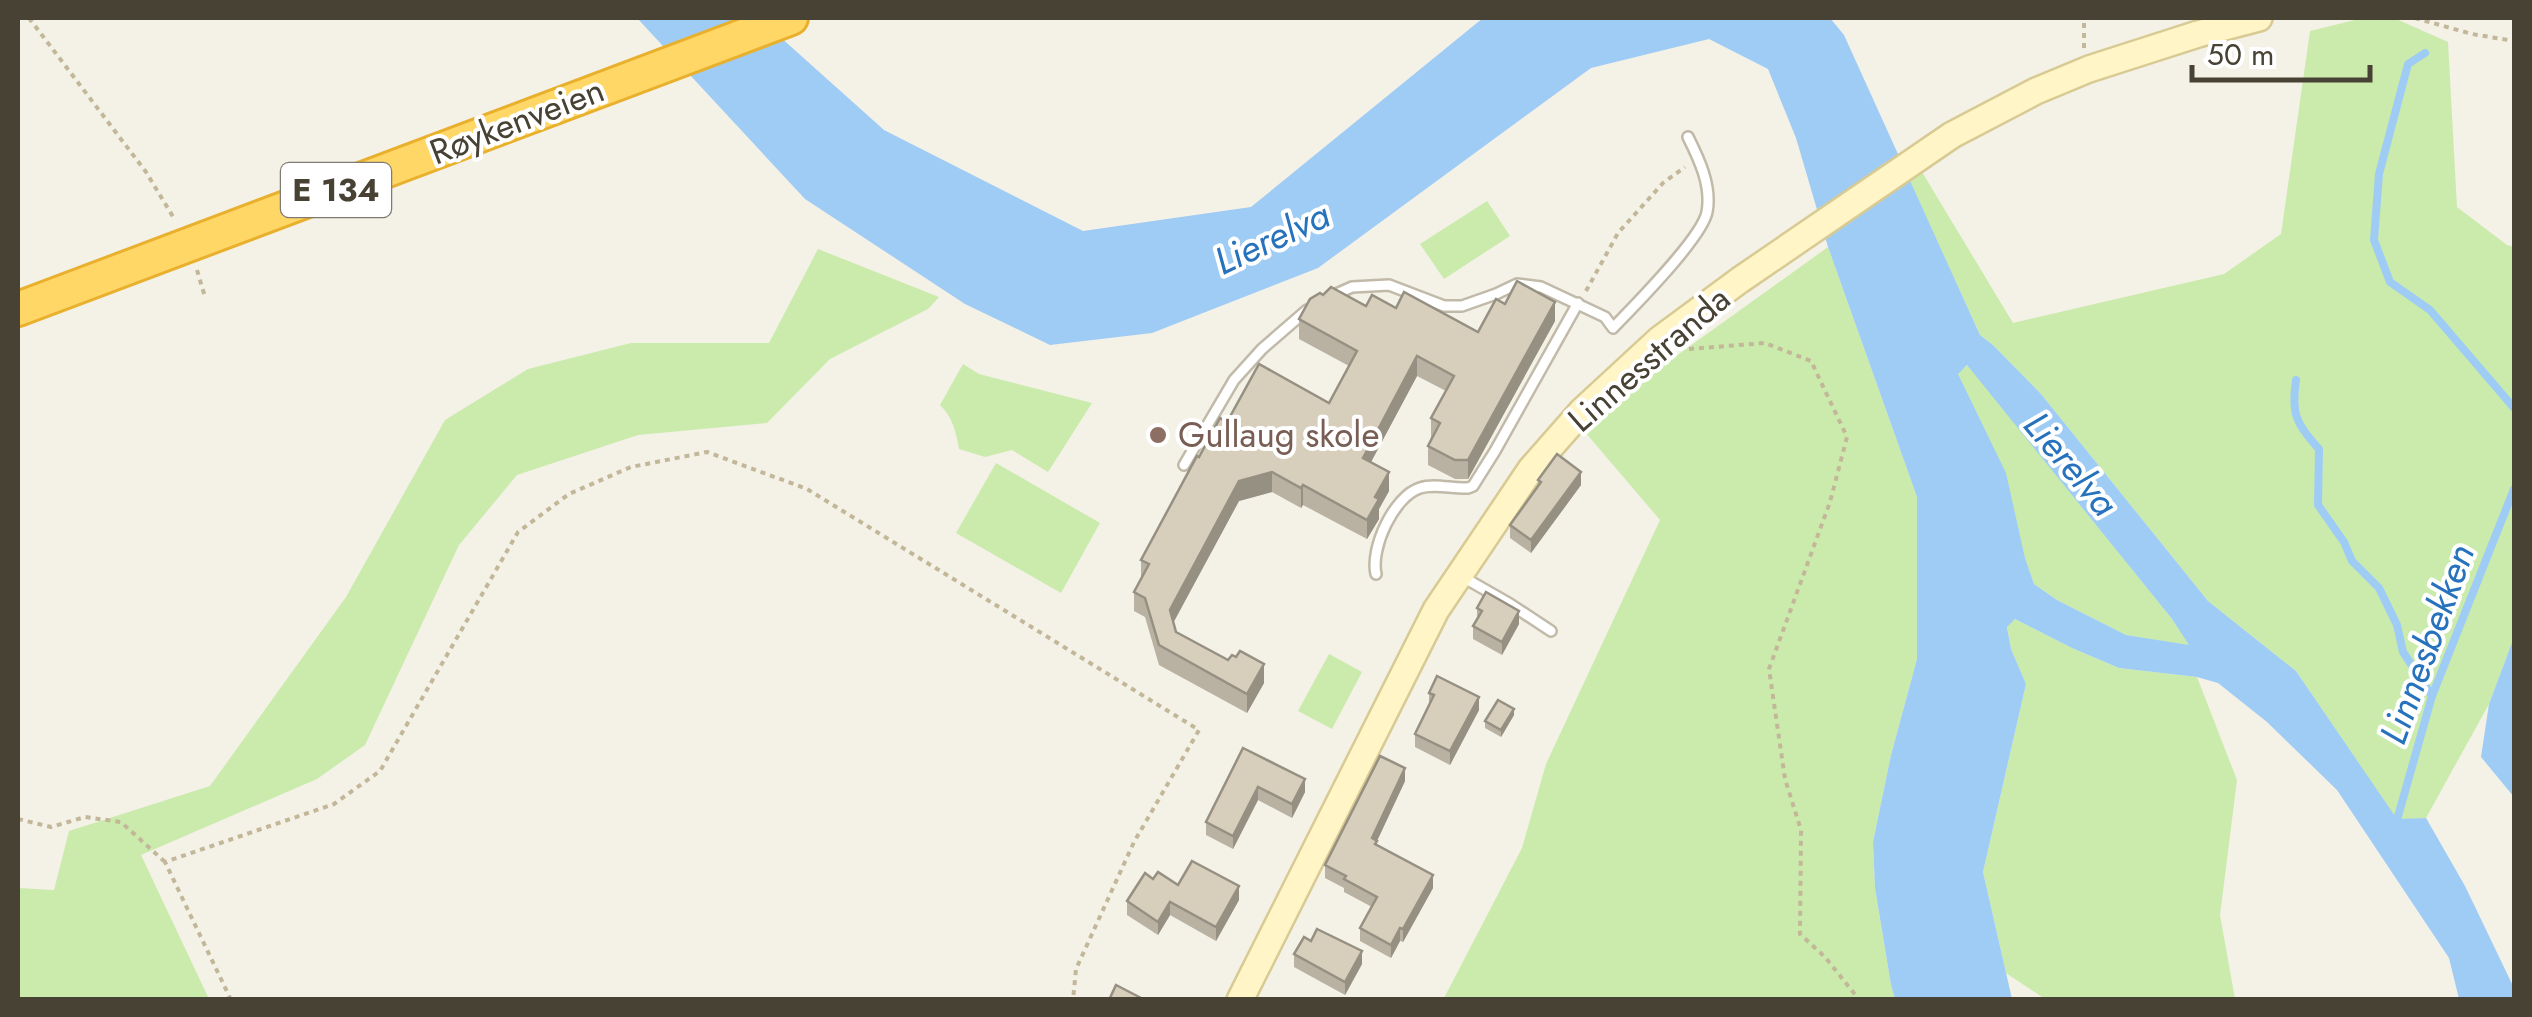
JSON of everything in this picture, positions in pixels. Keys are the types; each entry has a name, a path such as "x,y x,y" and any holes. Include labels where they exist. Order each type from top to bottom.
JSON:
{"highway":[{"name":"Røykenveien","path":"18,309 790,18"}],"street":[{"name":"Linnesstranda","path":"1240,1000 1436,610 1531,469 1582,411 1660,339 1952,134 2036,91 2196,28 2259,18"}],"lane":[{"path":"1184,465 1234,380 1262,349 1318,301 1352,288 1389,284 1444,306 1462,306 1517,284 1541,286 1604,318 1613,328 1698,233 1707,214 1705,177 1688,136"},
{"path":"1376,574 1378,548 1406,495 1427,486 1473,486 1578,304"},
{"path":"1458,575 1550,631"}],"path":[{"path":"29,18 146,172 188,245 205,296"},
{"path":"2084,18 2084,56"},
{"path":"2414,18 2472,34 2514,40"},
{"path":"1578,304 1618,233 1663,183 1698,158"},
{"path":"1685,349 1765,343 1811,361 1847,437 1830,502 1769,670 1785,779 1801,830 1800,934 1825,956 1856,1000"},
{"path":"165,862 334,804 380,771 518,532 569,494 631,467 707,452 807,489 1199,730 1134,842 1076,969 1073,1000"},
{"path":"18,818 50,827 85,817 121,822 165,862 231,1000"}],"green space":[{"path":"2363,18 2394,18 2448,42 2457,207 2514,247 2514,637 2489,704 2426,818 2397,820 2296,671 2208,601 2041,394 1980,335 1909,180 1922,172 2013,323 2224,274 2281,234 2310,31"},
{"path":"1487,201 1510,236 1444,279 1420,244"},
{"path":"1828,247 1917,497 1917,659 1873,842 1875,888 1895,999 1443,1000 1522,848 1546,764 1660,520 1585,432 1665,364"},
{"path":"818,249 939,297 928,309 830,359 767,423 638,435 517,475 459,545 365,745 317,779 141,855 209,999 18,999 18,888 54,890 69,831 210,786 346,597 445,420 528,369 631,343 769,343"},
{"path":"963,364 979,374 1092,403 1048,472 1012,450 985,457 959,449 951,420 940,405"},
{"path":"1968,365 2190,646 2126,635 2034,584 1957,373"},
{"path":"996,463 1100,523 1061,593 956,533"},
{"path":"2015,619 2119,668 2197,677 2237,780 2220,915 2235,999 2045,999 2006,973 1983,872 2026,684 2011,649 2007,626"},
{"path":"1329,654 1362,672 1332,729 1298,711"}],"water":[{"name":"Lierelva","path":"637,18 759,18 884,130 1083,231 1251,207 1483,18 1830,18 1844,35 1980,335 2041,394 2208,601 2296,671 2397,819 2426,818 2465,886 2514,988 2514,999 2459,999 2449,958 2337,790 2267,722 2218,683 2119,668 2015,619 2007,627 2011,649 2026,684 1983,872 2012,999 1895,999 1875,888 1873,842 1917,659 1917,497 1828,247 1796,138 1768,69 1709,39 1591,68 1318,268 1152,333 1050,345 965,304 805,199","holes":["1967,365 2189,645 2126,635 2034,584 2006,473 1958,374"]},
{"path":"2514,637 2514,797 2481,757 2489,704"}],"building":[{"path":"1517,281 1555,302 1468,460 1455,460 1428,446 1440,423 1431,418 1454,376 1417,356 1363,458 1389,472 1367,520 1272,472 1239,481 1170,610 1176,632 1228,660 1240,651 1264,664 1247,694 1159,645 1145,598 1134,592 1149,564 1141,560 1220,418 1227,422 1259,364 1329,403 1357,351 1299,319 1310,299 1331,287 1366,306 1372,295 1396,308 1404,292 1478,332 1496,299 1505,304"},
{"path":"1557,454 1581,472 1531,540 1510,525"},
{"path":"1486,592 1519,611 1502,642 1473,626 1482,611 1477,608"},
{"path":"1437,676 1479,697 1450,751 1415,734 1434,695 1429,693"},
{"path":"1498,700 1514,709 1501,730 1485,721"},
{"path":"1243,748 1305,779 1292,804 1258,787 1233,836 1206,822"},
{"path":"1380,756 1405,768 1372,838 1377,841 1375,844 1433,875 1391,945 1360,928 1377,897 1325,865"},
{"path":"1192,861 1239,886 1216,927 1170,902 1158,922 1127,901 1145,873 1153,879 1158,872 1178,885"},
{"path":"1317,929 1362,951 1345,982 1294,954 1304,937 1311,941"},
{"path":"1116,985 1145,1000 1109,1000"}],"waterway":[{"path":"2425,53 2408,64 2379,174 2374,240 2390,282 2430,310 2514,408"},
{"path":"2296,380 2297,417 2319,449 2318,505 2344,542 2352,561 2379,588 2397,625 2403,652 2432,696"},
{"name":"Linnesbekken","path":"2397,820 2432,696 2514,489"}],"place":[{"name":"Gullaug skole","path":"1158,435"}]}
